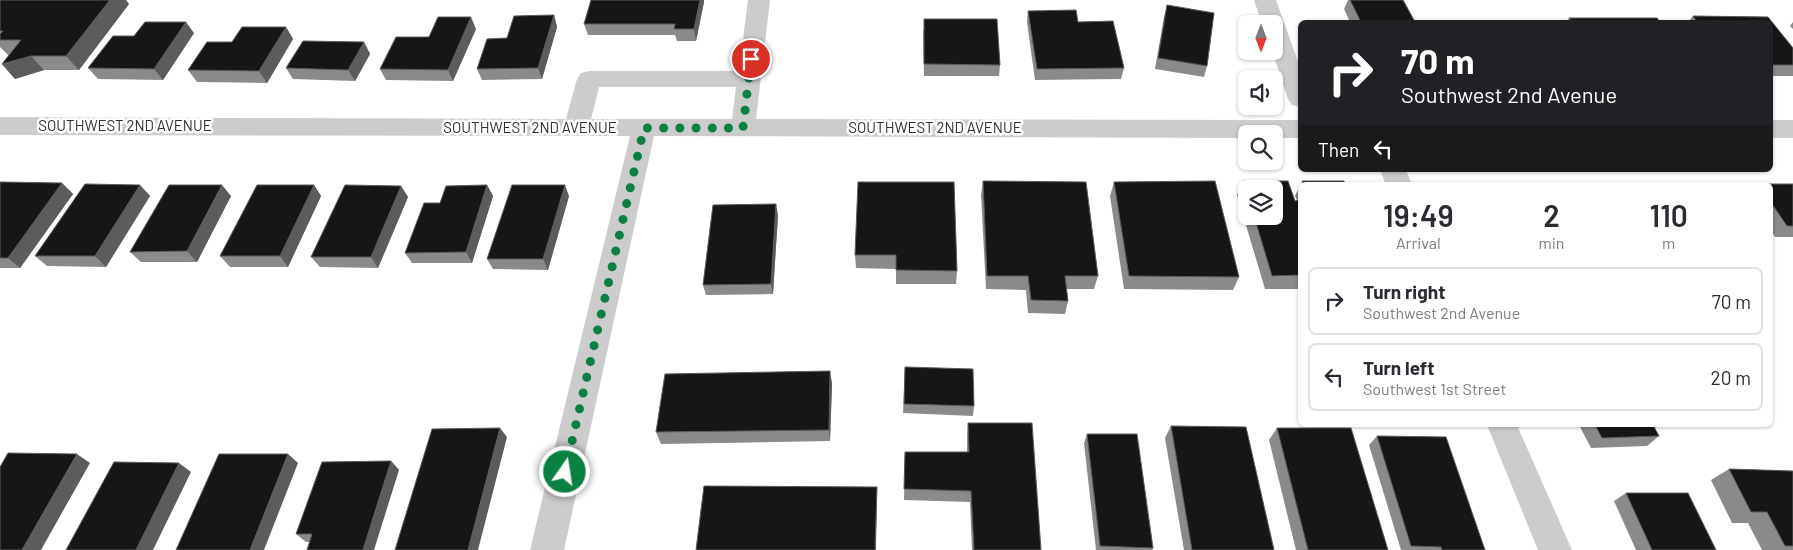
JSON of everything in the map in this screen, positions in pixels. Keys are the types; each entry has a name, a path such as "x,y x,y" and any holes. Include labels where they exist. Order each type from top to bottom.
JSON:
{"street":[{"path":"743,128 759,0"},
{"path":"1264,0 1269,15"},
{"path":"1283,52 1298,93"},
{"path":"576,128 589,79 749,79"},
{"name":"SOUTHWEST 2ND AVENUE","path":"0,126 1298,128"},
{"path":"547,550 644,128"},
{"path":"1773,129 1793,129"},
{"path":"1503,427 1555,550"}],"building":[{"path":"0,0 110,0 66,56 31,56 2,64 21,40 0,40 0,34 3,31 0,31"},
{"path":"591,0 700,0 694,29 674,29 675,24 584,24"},
{"path":"1350,0 1403,0 1414,20 1360,20"},
{"path":"1167,5 1214,13 1207,66 1158,58"},
{"path":"1076,10 1078,22 1113,21 1124,68 1037,69 1028,11"},
{"path":"554,15 538,68 477,69 487,39 507,38 514,16"},
{"path":"1693,16 1768,17 1770,20 1696,20"},
{"path":"438,17 471,17 448,70 380,69 396,37 429,37"},
{"path":"1569,18 1657,18 1658,20 1570,20"},
{"path":"924,19 997,19 1000,65 924,64"},
{"path":"145,22 186,22 154,69 88,68 113,36 134,36"},
{"path":"1773,23 1793,48 1793,65 1773,65"},
{"path":"242,27 286,27 259,71 188,70 207,42 232,42"},
{"path":"303,41 364,42 348,70 286,68"},
{"path":"983,181 1086,182 1098,276 1065,276 1068,301 1031,300 1028,276 987,276"},
{"path":"1215,181 1239,277 1129,276 1114,182"},
{"path":"1283,181 1288,181 1295,201 1298,200 1298,275 1272,276 1257,225 1283,225"},
{"path":"1302,181 1344,182 1302,182"},
{"path":"0,182 62,183 8,258 0,258"},
{"path":"858,182 954,182 957,271 896,270 896,255 855,255"},
{"path":"85,184 140,185 95,256 35,256"},
{"path":"1773,184 1793,184 1793,226 1787,226 1773,205"},
{"path":"169,185 222,185 187,251 130,252"},
{"path":"257,185 314,185 280,256 220,256"},
{"path":"345,185 401,186 371,257 311,257"},
{"path":"487,185 466,252 405,253 424,203 440,203 446,186"},
{"path":"512,185 565,185 543,259 487,259"},
{"path":"776,204 771,284 703,285 713,205"},
{"path":"905,367 973,369 974,406 904,404"},
{"path":"830,371 829,430 656,432 665,374"},
{"path":"968,423 1032,423 1041,550 974,550 971,491 904,489 905,452 969,452"},
{"path":"1171,426 1246,427 1274,550 1192,550"},
{"path":"1596,427 1654,427 1659,436 1602,438"},
{"path":"500,428 468,550 395,550 432,429"},
{"path":"1277,428 1351,428 1388,550 1308,550"},
{"path":"1087,434 1137,434 1153,548 1100,546"},
{"path":"1377,436 1446,437 1485,550 1442,550 1441,547 1411,546"},
{"path":"8,453 77,454 22,550 0,550 0,467"},
{"path":"219,454 288,454 250,550 176,550"},
{"path":"391,461 363,550 307,550 312,534 296,534 322,462"},
{"path":"114,462 179,463 136,550 66,550"},
{"path":"1729,469 1793,471 1793,546 1785,546 1767,512 1751,512"},
{"path":"704,486 877,487 875,550 696,550"},
{"path":"1626,493 1688,493 1716,550 1652,550"}],"route":[{"path":"565,472 644,128 743,128 751,59"}]}
